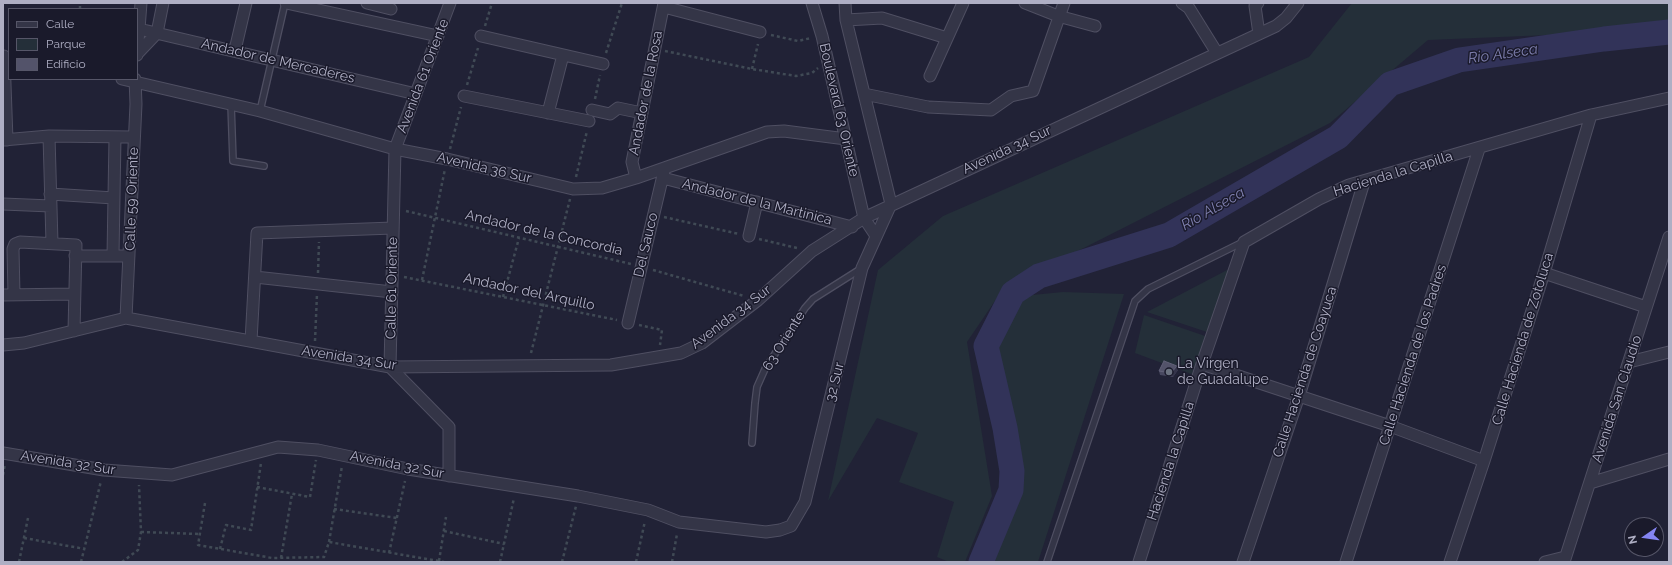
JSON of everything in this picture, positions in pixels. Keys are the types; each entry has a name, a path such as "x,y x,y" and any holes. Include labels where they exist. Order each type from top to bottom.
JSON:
{"street":[{"path":"138,42 141,3"},
{"path":"138,54 157,33 163,3"},
{"path":"236,50 246,3"},
{"path":"286,3 317,6 386,25 438,36"},
{"path":"367,3 392,6 386,25"},
{"name":"Avenida 61 Oriente","path":"395,149 450,3"},
{"name":"Boulevard 63 Oriente","path":"812,3 822,36 864,218"},
{"name":"Boulevard 63 Oriente","path":"845,3 846,20 891,204"},
{"path":"930,76 962,3"},
{"path":"1025,3 1058,16 1095,26"},
{"path":"864,94 928,106 991,110 1011,96 1033,91 1058,16 1064,3"},
{"path":"1182,3 1189,8 1217,53"},
{"path":"1258,3 1255,6 1259,34"},
{"name":"Avenida 34 Sur","path":"3,345 24,343 126,318 390,367 611,365 659,358 681,353 702,343 758,300 812,251 864,218 891,204 1276,26 1286,18 1298,3"},
{"path":"664,5 760,32"},
{"name":"Andador de la Rosa","path":"636,178 632,162 664,5"},
{"path":"846,20 882,18 947,38"},
{"name":"Andador de Mercaderes","path":"139,29 236,50 416,94"},
{"path":"482,36 603,64"},
{"path":"548,113 563,55"},
{"path":"5,57 5,140 49,136 134,137"},
{"name":"Avenida 36 Sur","path":"135,80 231,104 395,149 447,159 573,189 602,188 636,178 664,173 768,132 784,131 846,138"},
{"name":"Calle 59 Oriente","path":"126,318 130,256 135,80"},
{"path":"464,96 548,113 591,116 610,114 618,108 642,113"},
{"name":"Hacienda la Capilla","path":"1139,562 1202,364 1244,242 1332,192 1591,115 1669,98"},
{"name":"Calle Hacienda de Zotoluca","path":"1450,562 1544,273 1591,115"},
{"path":"49,136 52,243"},
{"path":"113,256 115,137"},
{"name":"Calle 61 Oriente","path":"390,367 395,149"},
{"name":"Calle Hacienda de los Padres","path":"1346,562 1479,149"},
{"name":"Andador de la Martinica","path":"664,173 757,202 852,227"},
{"name":"Del Sauco","path":"628,323 664,173"},
{"name":"Calle Hacienda de Coayuca","path":"1242,562 1299,396 1364,182"},
{"path":"50,194 114,198"},
{"path":"749,236 757,202"},
{"path":"3,204 51,206"},
{"name":"32 Sur","path":"791,526 805,502 862,268 891,204"},
{"path":"864,218 876,236"},
{"path":"251,341 257,232 393,228"},
{"name":"Avenida San Claudio","path":"1565,560 1646,307 1666,253 1669,236"},
{"path":"73,294 8,295 8,281 15,244 20,242 52,243 75,251 113,256 130,256"},
{"path":"74,331 73,294 75,251"},
{"path":"1544,273 1646,307"},
{"path":"254,277 317,289 392,292"},
{"path":"1629,362 1669,352"},
{"path":"1202,364 1390,426 1484,461"},
{"path":"390,367 448,427 449,476"},
{"name":"Avenida 32 Sur","path":"3,452 104,470 172,476 278,447 318,450 408,469 578,496 648,510 679,522 766,532 780,530 791,526"},
{"path":"1590,483 1669,458"},
{"path":"1545,562 1565,560"}],"lane":[{"path":"260,112 286,3"},
{"path":"231,104 233,160 264,166"},
{"path":"1047,562 1135,301 1148,289 1244,242"},
{"name":"63 Oriente","path":"752,443 754,403 757,387 765,369 805,308 813,299 862,268"}],"path":[{"path":"422,280 447,159 492,3"},
{"path":"752,69 760,32 798,41 822,36"},
{"path":"655,49 752,69 796,76 812,73 828,61"},
{"name":"Andador de la Concordia","path":"394,208 641,266 758,300"},
{"path":"654,215 812,251"},
{"path":"314,353 320,230"},
{"path":"503,297 519,238"},
{"name":"Andador del Arquillo","path":"392,274 662,330"},
{"path":"220,549 226,525 251,530 263,450"},
{"path":"257,487 310,497 318,450"},
{"path":"205,503 198,546 272,558 324,557 343,455"},
{"path":"389,553 408,469"},
{"path":"81,562 104,470"},
{"path":"122,562 138,550 141,532 138,474"},
{"path":"500,562 516,487"},
{"path":"281,558 292,494"},
{"path":"562,562 578,496"},
{"path":"334,509 397,518"},
{"path":"636,562 648,510"},
{"path":"439,561 446,517"},
{"path":"19,562 28,518"},
{"path":"672,562 679,522"},
{"path":"444,531 504,544"},
{"path":"141,532 200,534"},
{"path":"24,538 85,549"},
{"path":"328,542 444,562"}],"green space":[{"path":"1352,3 1669,3 1669,30 1428,40 1330,123 1003,289 967,342 992,496 965,562 949,562 937,557 954,502 899,482 918,433 877,418 828,501 878,270 943,216 1309,57"},
{"path":"1229,269 1210,333 1147,312"},
{"path":"1063,292 1124,294 1038,562 992,562 1018,489 996,341 1022,296"},
{"path":"1144,315 1208,337 1194,375 1135,353"}],"building":[{"path":"1164,361 1177,366 1171,373 1159,371"}],"waterway":[{"name":"Rio Alseca","path":"981,562 1011,490 1012,471 1005,428 986,346 1013,293 1039,276 1169,235 1338,137 1390,84 1459,60 1604,39 1669,32"}],"place":[{"name":"La Virgen de Guadalupe","path":"1169,372"}]}
